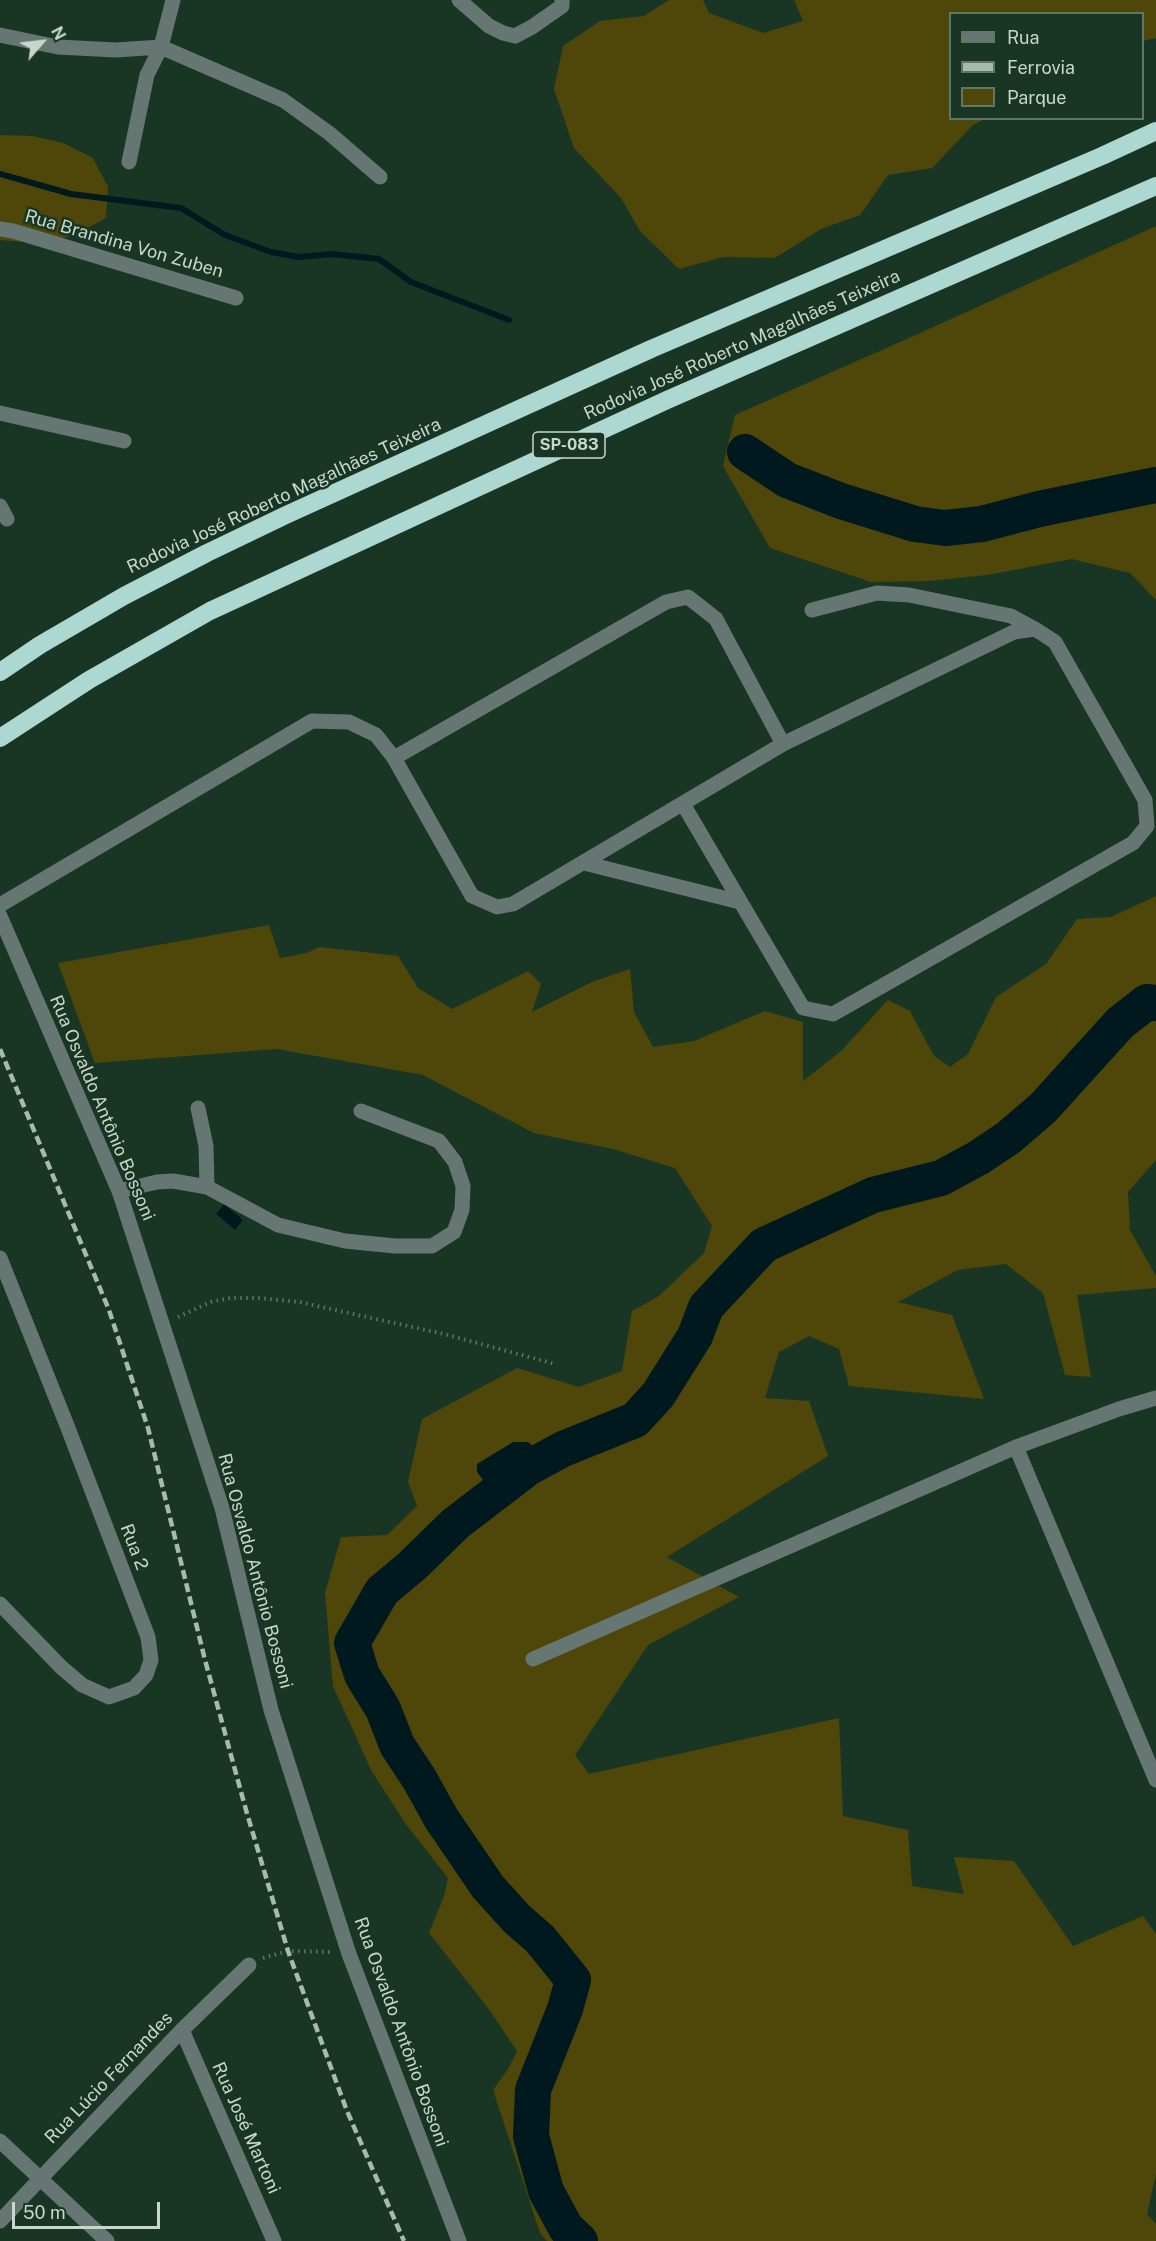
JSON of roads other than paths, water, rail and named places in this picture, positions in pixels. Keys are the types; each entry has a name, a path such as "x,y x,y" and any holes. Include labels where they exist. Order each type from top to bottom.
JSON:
{"highway":[{"name":"Rodovia José Roberto Magalhães Teixeira","path":"0,672 40,645 124,597 286,515 651,349 1156,131"},
{"name":"Rodovia José Roberto Magalhães Teixeira","path":"0,738 89,680 210,611 666,400 1156,186"}],"street":[{"path":"129,162 147,75 162,47 173,0"},
{"path":"459,0 489,26 515,36 562,6 562,0"},
{"path":"0,35 58,47 116,50 162,47 283,100 329,133 380,177"},
{"name":"Rua Brandina Von Zuben","path":"0,230 13,231 236,298"},
{"path":"0,413 124,441"},
{"path":"683,804 802,1008 833,1014 1133,843 1147,826 1145,800 1055,642 1035,629 1011,616 909,595 877,593 813,610"},
{"path":"394,758 666,602 688,597 716,620 783,744"},
{"path":"0,905 312,721 349,722 376,735 394,758 472,896 497,908 513,904 783,744 1014,632 1035,629"},
{"path":"584,863 740,902"},
{"name":"Rua Osvaldo Antônio Bossoni","path":"0,916 119,1191 222,1508 271,1710 349,1954 459,2241"},
{"path":"198,1108 206,1146 207,1187"},
{"path":"119,1191 157,1182 173,1181 207,1187 278,1225 345,1241 395,1246 432,1246 454,1232 462,1210 463,1186 454,1162 440,1141 361,1111"},
{"name":"Rua 2","path":"0,1258 148,1637 151,1660 146,1675 134,1688 109,1697 82,1685 61,1667 0,1604"},
{"path":"533,1659 1016,1447 1119,1409 1156,1398"},
{"path":"1016,1447 1156,1780"},
{"name":"Rua Lúcio Fernandes","path":"0,2221 182,2030 249,1965"},
{"name":"Rua José Martoni","path":"182,2030 274,2241"},
{"path":"0,2141 107,2241"}],"water":[{"path":"224,1204 243,1220 235,1230 216,1214"},
{"path":"513,1442 528,1442 541,1452 513,1468 483,1480 477,1472 477,1464"}],"waterway":[{"path":"0,174 71,194 181,208 225,235 271,252 299,257 332,254 379,259 411,282 509,320"},
{"path":"745,452 787,480 841,501 915,524 945,528 982,524 1039,509 1156,485"},
{"path":"580,2241 566,2228 546,2191 531,2136 533,2090 565,2009 573,1980 540,1939 517,1919 488,1887 441,1818 397,1745 383,1709 362,1675 352,1643 382,1591 412,1566 455,1524 528,1468 563,1449 635,1420 658,1395 695,1336 706,1307 764,1245 873,1195 941,1178 978,1158 1008,1138 1043,1108 1120,1023 1147,1002 1156,1003"}],"railway":[{"path":"0,1049 109,1310 148,1428 205,1660 288,1951 347,2111 404,2241"}]}
